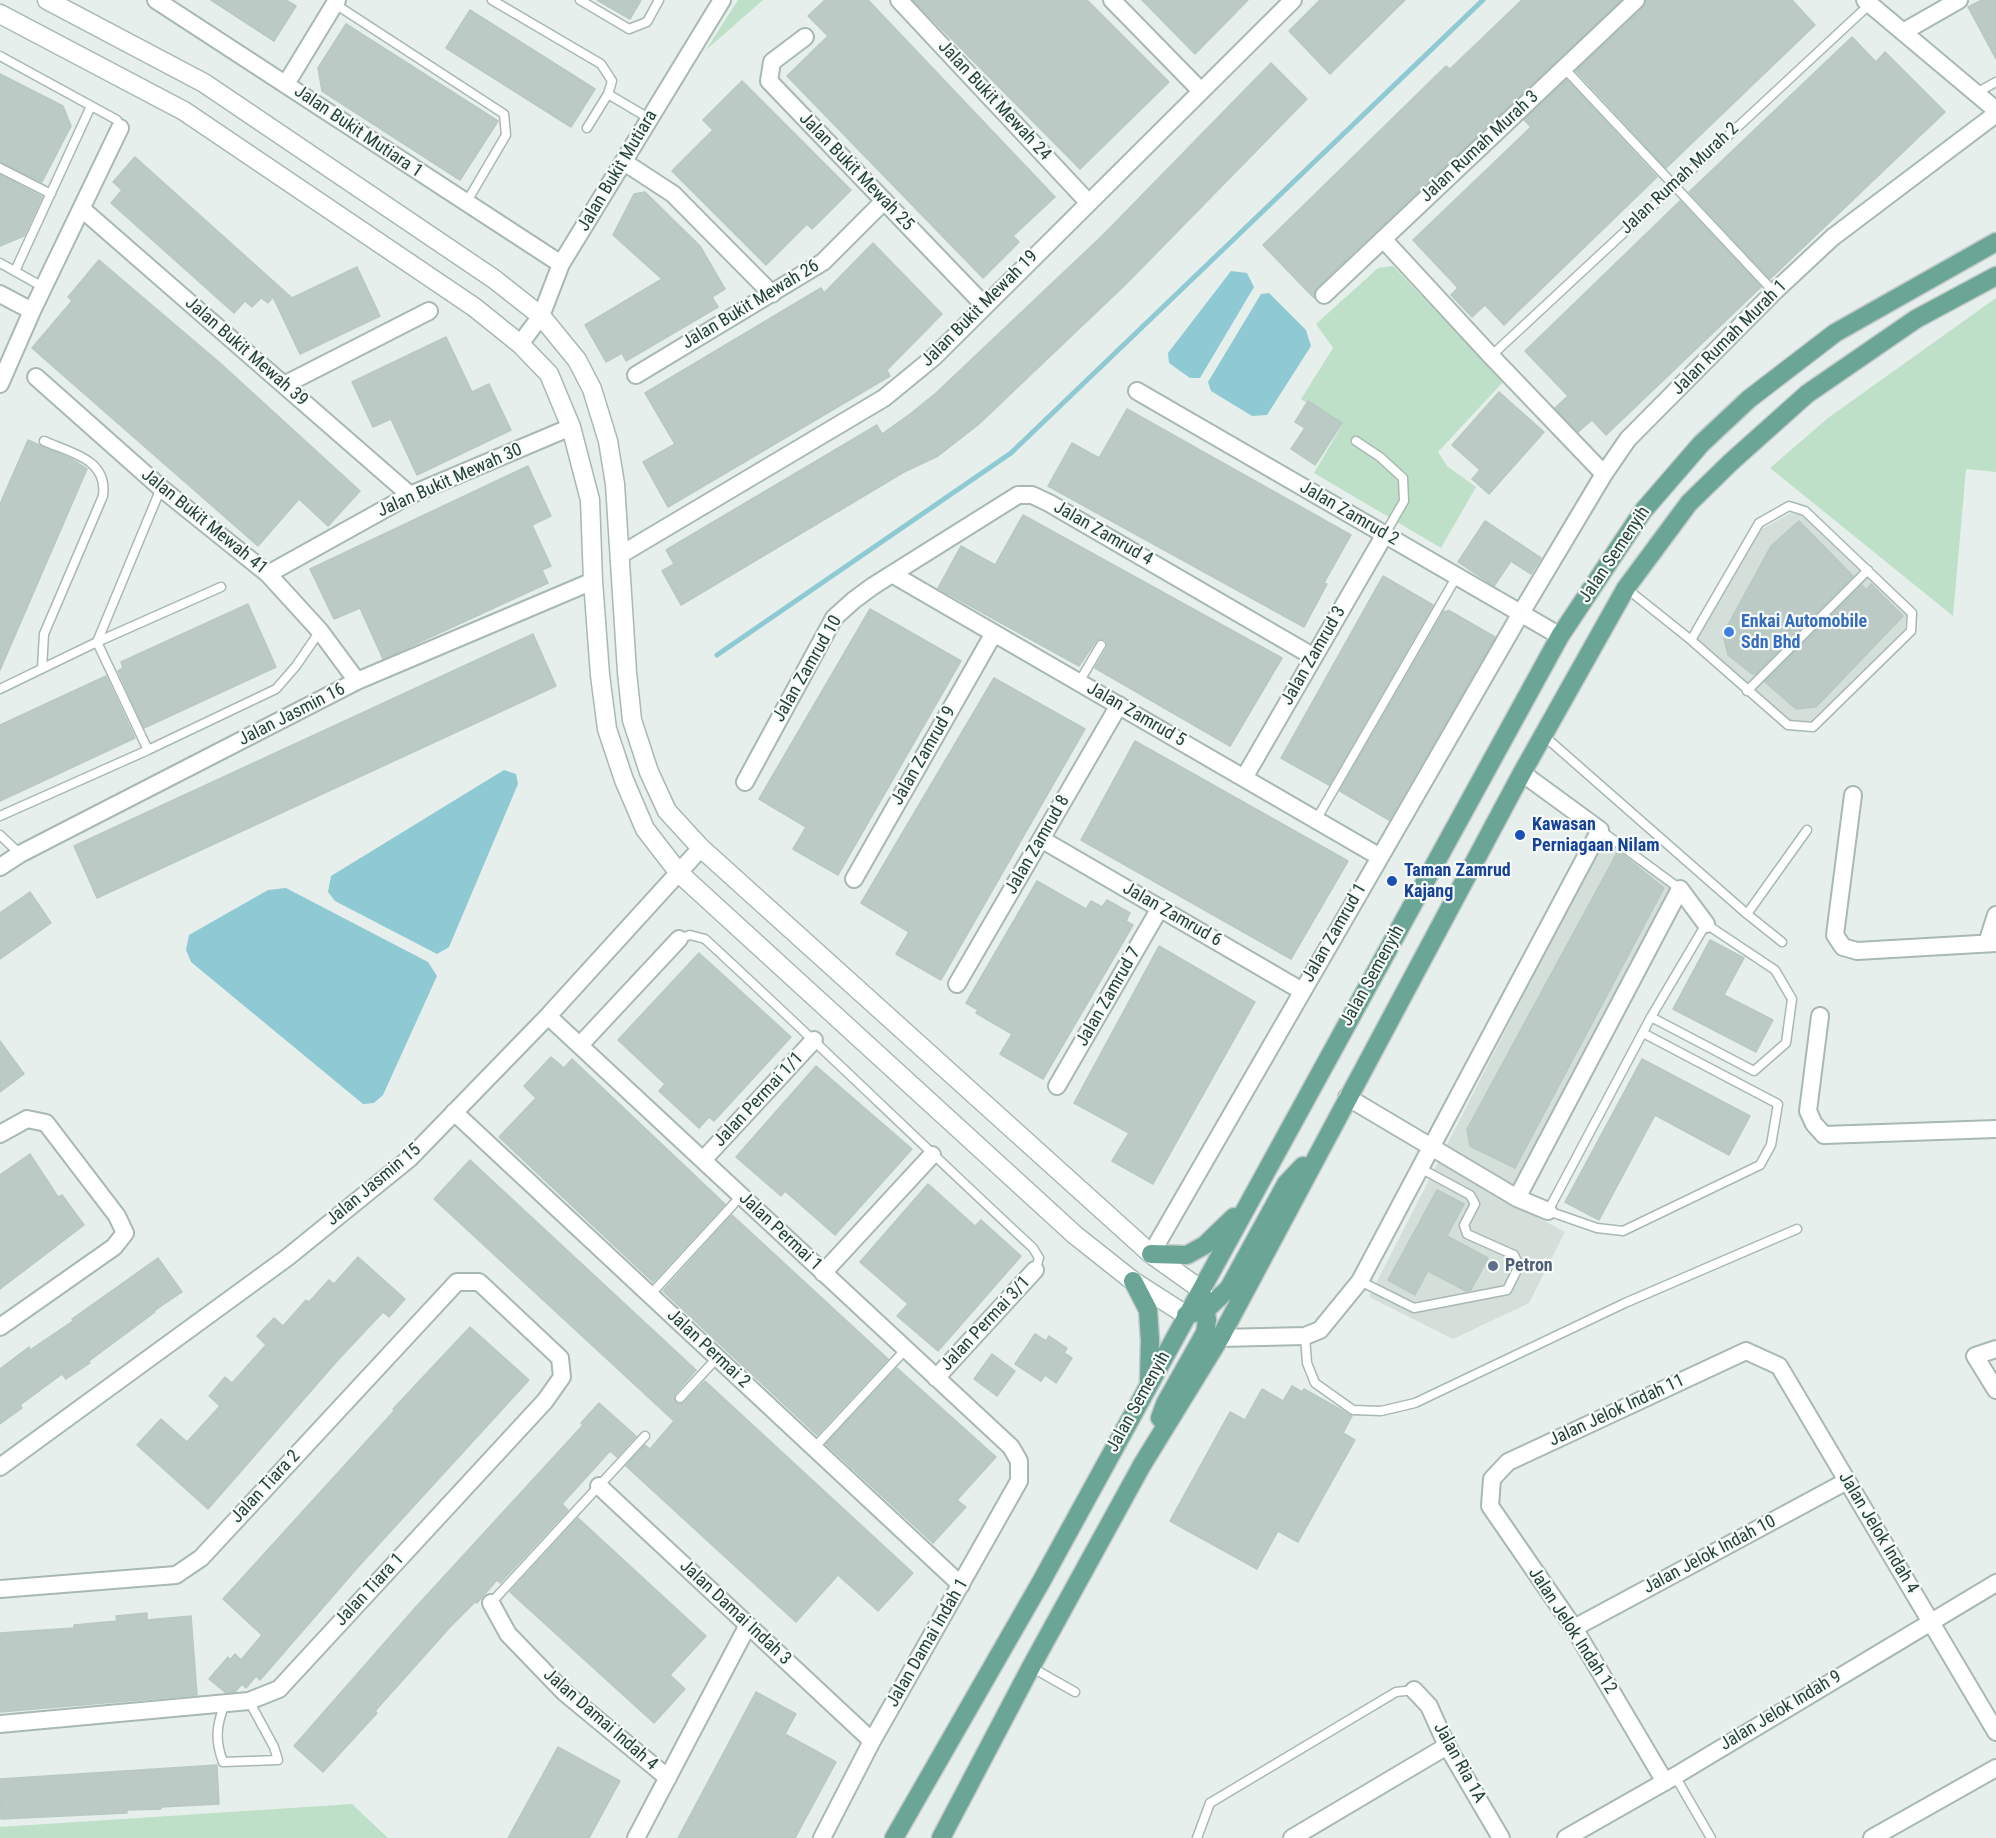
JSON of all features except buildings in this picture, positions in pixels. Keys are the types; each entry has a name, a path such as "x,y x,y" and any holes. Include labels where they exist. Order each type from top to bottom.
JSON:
{"main road":[{"name":"Jalan Semenyih","path":"894,1838 1041,1582 1186,1316 1203,1291 1251,1199 1560,636 1643,511 1701,444 1749,399 1835,333 1996,242"},
{"name":"Jalan Semenyih","path":"942,1837 1031,1666 1142,1465 1220,1338 1522,773 1626,588 1689,503 1807,394 1916,320 1996,276"},
{"path":"1186,1316 1206,1310 1224,1294 1239,1274 1286,1184 1321,1146"},
{"path":"1151,1254 1187,1254 1206,1245 1251,1199"},
{"path":"1133,1281 1148,1310 1149,1383"},
{"path":"1142,1465 1165,1404 1204,1333 1207,1320 1203,1291"}],"street":[{"path":"47,0 204,83 494,279 542,316 578,360 592,389 609,452 615,484 632,720 649,772 667,811 701,848 1151,1254 1203,1291"},
{"name":"Jalan Bukit Mutiara 1","path":"156,0 561,264"},
{"name":"Jalan Bukit Mutiara","path":"520,344 542,316 561,264 722,0"},
{"name":"Jalan Bukit Mewah 24","path":"899,0 1088,202"},
{"path":"1112,0 1201,91"},
{"name":"Jalan Bukit Mewah 19","path":"620,555 884,398 934,357 1293,0"},
{"name":"Jalan Rumah Murah 3","path":"1324,295 1636,0"},
{"path":"1902,32 1959,0"},
{"path":"286,84 336,2"},
{"path":"1867,2 1996,112"},
{"path":"0,14 184,111 474,308 520,344 549,374 571,427 590,500 593,581 600,675 607,729 624,780 645,829 679,873 1075,1235 1133,1281 1186,1316"},
{"name":"Jalan Bukit Mewah 25","path":"805,37 772,62 769,81 985,306"},
{"name":"Jalan Rumah Murah 1","path":"1521,614 1604,474 1628,440 1774,292 1833,237 1996,112"},
{"path":"0,384 32,310 120,128"},
{"path":"624,162 673,195 772,294"},
{"name":"Jalan Bukit Mewah 26","path":"636,375 823,262 884,201"},
{"name":"Jalan Bukit Mewah 39","path":"82,209 410,495"},
{"path":"1383,239 1604,474"},
{"path":"0,294 32,310"},
{"path":"284,385 429,311"},
{"name":"Jalan Bukit Mewah 41","path":"36,377 161,488 268,573 320,631 357,681"},
{"name":"Jalan Zamrud 2","path":"1137,391 1560,636"},
{"name":"Jalan Bukit Mewah 30","path":"268,573 410,495 571,427"},
{"name":"Jalan Zamrud 4","path":"892,574 1018,495 1032,495 1314,657"},
{"name":"Jalan Zamrud 3","path":"1244,778 1385,534"},
{"name":"Jalan Zamrud 5","path":"892,574 1380,857"},
{"name":"Jalan Zamrud 10","path":"745,782 834,618 854,600 892,574"},
{"name":"Jalan Jasmin 16","path":"0,867 20,854 357,681 593,581"},
{"name":"Jalan Zamrud 1","path":"1151,1254 1521,614"},
{"name":"Jalan Zamrud 9","path":"854,879 994,633"},
{"name":"Jalan Zamrud 8","path":"957,984 1119,705"},
{"path":"1220,1338 1305,1336 1320,1330 1360,1281 1432,1147 1600,830 1522,773"},
{"path":"1853,795 1835,934 1843,947 1857,951 1991,943 1996,915"},
{"name":"Jalan Zamrud 6","path":"1041,839 1302,991"},
{"name":"Jalan Jasmin 15","path":"0,1467 288,1257 410,1158 548,1016 701,848"},
{"path":"1516,1198 1680,889 1706,924"},
{"name":"Jalan Zamrud 7","path":"1057,1086 1160,908"},
{"path":"580,1046 679,939"},
{"name":"Jalan Permai 1","path":"548,1016 1011,1447"},
{"path":"1820,1016 1808,1111 1814,1124 1824,1135 1996,1129"},
{"name":"Jalan Permai 1/1","path":"703,1160 814,1040"},
{"path":"1347,1097 1516,1198 1548,1211"},
{"name":"Jalan Permai 2","path":"454,1112 961,1585"},
{"path":"0,1134 27,1119 46,1123 117,1216 125,1233 114,1247 0,1327"},
{"path":"824,1273 932,1155"},
{"name":"Jalan Permai 3/1","path":"936,1378 1035,1270"},
{"name":"Jalan Tiara 2","path":"0,1589 176,1575 201,1558 440,1298 457,1282 479,1282"},
{"name":"Jalan Tiara 1","path":"0,1724 249,1701 279,1689 545,1401 561,1377 560,1358 479,1282"},
{"path":"1996,1349 1976,1356 1996,1390"},
{"name":"Jalan Jelok Indah 11","path":"1492,1479 1508,1462 1746,1351"},
{"name":"Jalan Jelok Indah 4","path":"1746,1351 1779,1366 1996,1732"},
{"name":"Jalan Damai Indah 1","path":"822,1838 872,1741 1019,1481 1019,1461 1011,1447"},
{"name":"Jalan Jelok Indah 12","path":"1492,1479 1490,1506 1574,1628 1670,1779"},
{"name":"Jalan Jelok Indah 10","path":"1574,1628 1847,1481"},
{"name":"Jalan Damai Indah 3","path":"599,1486 872,1741"},
{"name":"Jalan Jelok Indah 9","path":"1566,1838 1670,1779 1996,1583"},
{"name":"Jalan Damai Indah 4","path":"491,1603 508,1634 564,1692 668,1778"},
{"path":"636,1838 748,1625"},
{"name":"Jalan Ria 1A","path":"1414,1690 1430,1706 1447,1746 1502,1838"},
{"path":"1292,1838 1447,1746"},
{"path":"1872,1838 1996,1767"}],"lane":[{"path":"492,0 601,64 612,81 608,94 587,129"},
{"path":"580,0 628,29 646,22 659,0"},
{"path":"336,2 504,114 506,135 466,203"},
{"name":"Jalan Rumah Murah 2","path":"1491,356 1867,2"},
{"path":"0,56 117,120 120,128"},
{"path":"1564,68 1774,292"},
{"path":"1976,93 1996,82"},
{"path":"608,94 650,119"},
{"path":"15,271 91,106"},
{"path":"0,168 51,194"},
{"path":"0,263 43,287"},
{"path":"42,668 44,634 103,496 105,486 102,476 87,459 44,441"},
{"path":"1356,441 1403,478 1404,501 1385,534"},
{"path":"148,750 97,642 161,488"},
{"path":"1626,588 1691,640 1788,725 1813,727 1911,631 1912,613 1805,511 1789,506 1759,523 1691,640"},
{"path":"1747,691 1868,570"},
{"path":"1316,820 1457,576"},
{"path":"0,689 97,642 221,587"},
{"path":"0,816 148,750 276,689 296,666 320,631"},
{"path":"1079,682 1101,645"},
{"path":"1544,735 1747,914 1782,942"},
{"path":"1600,830 1680,889"},
{"path":"1747,914 1807,830"},
{"path":"0,835 20,854"},
{"path":"1643,1033 1778,1104 1772,1145 1760,1165 1623,1231 1597,1228 1548,1211 1651,1017 1706,924 1774,970 1791,999 1786,1043 1754,1071 1651,1017"},
{"path":"679,939 690,935 705,939 814,1040 932,1155 1033,1248 1039,1258 1035,1270"},
{"path":"1706,1066 1714,1050"},
{"path":"1360,1281 1414,1308 1507,1290 1518,1266 1514,1255 1467,1234 1464,1225 1474,1204 1470,1195 1420,1168"},
{"path":"650,1295 741,1196"},
{"path":"1305,1336 1307,1363 1315,1383 1353,1410 1381,1411 1415,1403 1625,1303 1797,1229"},
{"path":"814,1448 906,1349"},
{"path":"680,1398 717,1358"},
{"path":"491,1603 645,1436"},
{"path":"1031,1666 1075,1692"},
{"path":"1197,1838 1210,1803 1395,1692 1414,1690"},
{"path":"225,1704 218,1721 217,1746 223,1762 278,1760 274,1747 249,1701"},
{"path":"1670,1779 1711,1838"}],"shaded area":[{"path":"1791,513 1801,515 1907,613 1905,629 1811,721 1790,721 1697,640 1762,529"},
{"path":"1603,840 1672,888 1507,1201 1565,1232 1529,1303 1453,1339 1369,1297"}],"green space":[{"path":"738,0 763,0 706,50"},
{"path":"1393,266 1503,382 1438,452 1447,466 1476,487 1441,548 1314,473 1342,425 1301,399 1333,348 1316,324 1378,268"},
{"path":"1996,298 1996,472 1966,469 1953,616 1770,468 1828,418"},
{"path":"352,1804 388,1838 0,1838 0,1827"}],"water":[{"path":"1231,271 1247,273 1254,287 1200,378 1190,378 1169,363 1168,353"},
{"path":"1269,293 1306,330 1311,346 1267,415 1252,416 1211,391 1208,382 1261,294"},
{"path":"504,770 516,774 518,784 449,947 437,954 335,901 328,892 331,876"},
{"path":"286,888 428,962 437,976 383,1095 374,1103 363,1104 191,962 186,950 189,935 268,890"}],"waterway":[{"path":"717,655 1011,453 1483,0"}],"place":[{"name":"Enkai Automobile Sdn Bhd","path":"1729,632"},
{"name":"Kawasan Perniagaan Nilam","path":"1520,835"},
{"name":"Taman Zamrud Kajang","path":"1392,881"},
{"name":"Petron","path":"1493,1266"}]}
